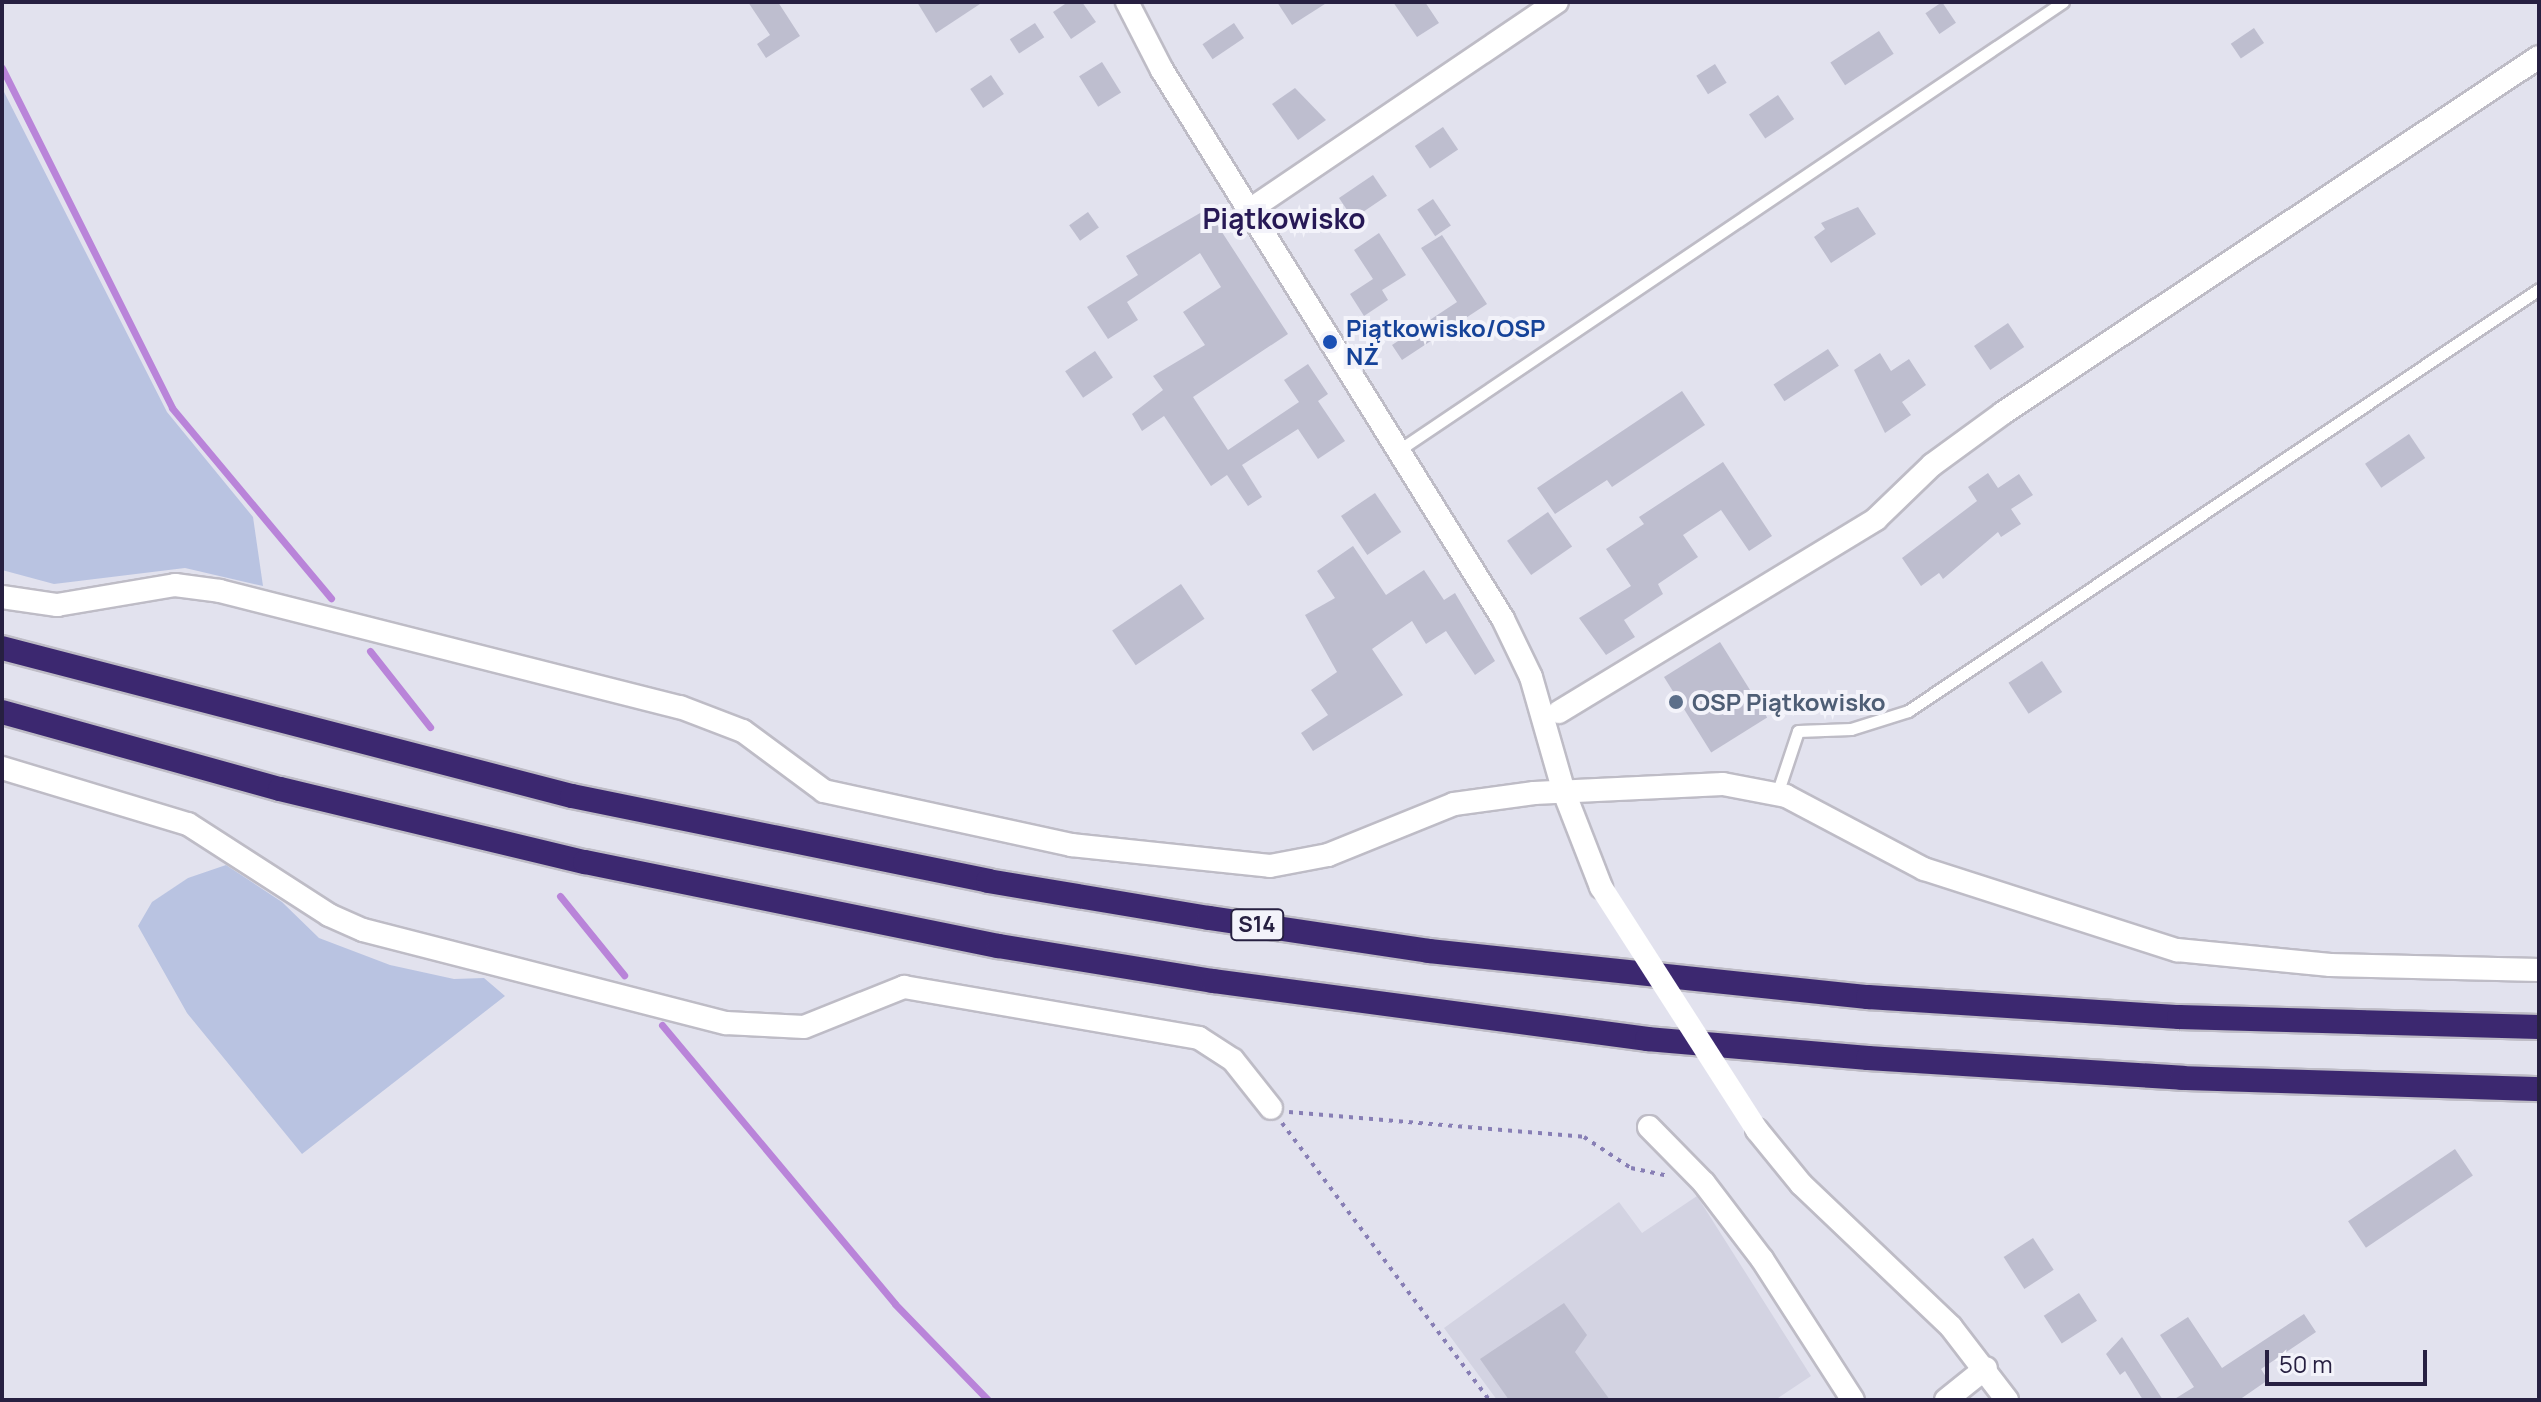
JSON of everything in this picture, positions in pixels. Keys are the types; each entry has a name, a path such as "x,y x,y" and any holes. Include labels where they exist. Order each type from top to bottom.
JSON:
{"highway":[{"name":"S14","path":"2,648 572,796 973,878 1272,928 1475,956 1868,997 2179,1017 2539,1027"},
{"path":"2,712 280,789 585,862 999,946 1228,983 1616,1035 1868,1058 2182,1078 2539,1089"}],"street":[{"path":"1127,2 1248,211 1399,450 1517,647 1564,792 1601,887 1757,1130 1801,1184 1951,1327 1986,1368 2007,1400"},
{"path":"1248,211 1557,2"},
{"path":"1559,712 1876,519 1932,465 2003,413 2539,57"},
{"path":"2,597 57,605 175,585 220,591 680,707 743,731 824,791 1071,845 1212,863 1270,866 1328,855 1454,804 1564,792 1723,784 1777,794 1924,869 2177,950 2330,965 2539,970"},
{"path":"2,768 188,824 329,915 363,930 740,1025 804,1027 904,987 1199,1038 1233,1060 1271,1108"},
{"path":"1649,1127 1704,1183 1762,1259 1853,1400"},
{"path":"1946,1400 1986,1368"}],"lane":[{"path":"1399,450 2063,2"},
{"path":"1777,794 1798,731 1851,729 1908,711 2539,289"}],"path":[{"path":"1271,1108 1584,1137 1631,1168 1704,1183"},
{"path":"1271,1108 1489,1400"}],"shaded area":[{"path":"2,88 167,412 253,517 263,586 185,568 54,584 2,570"},
{"path":"226,865 282,902 319,938 390,965 454,979 484,978 505,996 302,1154 187,1013 138,926 152,902 188,878"},
{"path":"1697,1196 1811,1376 1775,1400 1497,1400 1444,1328 1619,1202 1642,1233"}],"building":[{"path":"748,2 778,2 800,36 766,58 757,44 770,35"},
{"path":"917,2 983,2 936,33"},
{"path":"1068,2 1082,2 1096,22 1071,39 1053,12"},
{"path":"1277,2 1328,2 1292,25"},
{"path":"1393,2 1425,2 1439,23 1417,37"},
{"path":"1942,2 1956,23 1939,34 1925,13"},
{"path":"1035,23 1044,37 1019,54 1010,39"},
{"path":"1234,23 1244,38 1213,59 1202,44"},
{"path":"2254,28 2264,43 2241,59 2231,44"},
{"path":"1879,31 1894,54 1845,85 1830,63"},
{"path":"1102,62 1121,93 1098,107 1079,76"},
{"path":"1715,64 1727,83 1708,94 1696,76"},
{"path":"991,75 1004,94 983,108 970,89"},
{"path":"1295,88 1326,120 1298,140 1272,104"},
{"path":"1778,95 1794,119 1765,139 1749,115"},
{"path":"1443,127 1458,149 1430,168 1415,146"},
{"path":"1373,175 1387,196 1353,219 1339,198"},
{"path":"1433,199 1451,226 1435,236 1417,210"},
{"path":"1858,207 1876,234 1831,263 1814,237 1825,229 1821,223"},
{"path":"1207,209 1288,334 1193,397 1228,450 1299,402 1284,380 1308,364 1328,394 1318,401 1345,441 1318,459 1298,429 1242,465 1262,497 1248,506 1227,475 1211,486 1164,416 1142,431 1132,414 1163,390 1153,376 1205,345 1183,312 1221,287 1200,253 1127,302 1138,320 1108,339 1087,307 1138,275 1126,256"},
{"path":"1088,212 1099,228 1080,241 1069,225"},
{"path":"1379,233 1406,275 1382,290 1388,300 1364,316 1350,294 1373,279 1354,250"},
{"path":"1442,235 1487,304 1402,360 1392,345 1457,302 1421,248"},
{"path":"2008,323 2024,347 1990,370 1974,346"},
{"path":"1828,349 1839,366 1784,401 1773,384"},
{"path":"1095,351 1113,378 1083,398 1065,371"},
{"path":"1880,353 1891,371 1909,359 1926,385 1902,402 1911,415 1885,433 1854,370"},
{"path":"1682,391 1705,425 1612,487 1607,480 1555,514 1537,488"},
{"path":"2409,434 2425,458 2381,488 2365,464"},
{"path":"1723,462 1772,536 1749,551 1721,510 1683,535 1698,557 1658,584 1663,594 1624,620 1635,637 1606,655 1579,618 1631,586 1606,549 1644,524 1639,517"},
{"path":"1988,473 1998,488 2019,474 2033,495 2011,509 2021,524 2001,537 1998,532 1943,579 1939,573 1921,586 1902,558 1977,501 1968,487"},
{"path":"1375,493 1401,532 1367,555 1341,516"},
{"path":"1548,512 1572,546 1531,575 1507,541"},
{"path":"1353,546 1386,595 1424,570 1444,600 1455,593 1495,661 1475,675 1446,631 1426,644 1412,621 1372,649 1403,695 1313,751 1301,733 1328,715 1311,690 1337,672 1305,615 1335,598 1317,571"},
{"path":"1181,584 1204,619 1136,665 1112,630"},
{"path":"1720,642 1767,717 1711,752 1664,677"},
{"path":"2042,661 2062,692 2029,714 2008,683"},
{"path":"2455,1149 2473,1176 2366,1248 2348,1221"},
{"path":"2033,1238 2054,1270 2024,1289 2004,1257"},
{"path":"2079,1293 2097,1321 2062,1344 2044,1316"},
{"path":"1564,1303 1587,1335 1575,1352 1610,1400 1509,1400 1480,1359"},
{"path":"2304,1314 2316,1332 2261,1369 2268,1380 2239,1400 2173,1400 2194,1387 2160,1335 2188,1317 2222,1368"},
{"path":"2122,1337 2163,1400 2143,1400 2125,1371 2120,1375 2106,1354"}],"waterway":[{"path":"2,68 172,408 331,598"},
{"path":"370,651 430,727"},
{"path":"560,896 624,975"},
{"path":"662,1025 895,1304 988,1400"}],"place":[{"name":"Piątkowisko/OSP NŻ","path":"1330,342"},
{"name":"OSP Piątkowisko","path":"1676,702"}],"district":[{"name":"Piątkowisko","path":"1284,218"}]}
